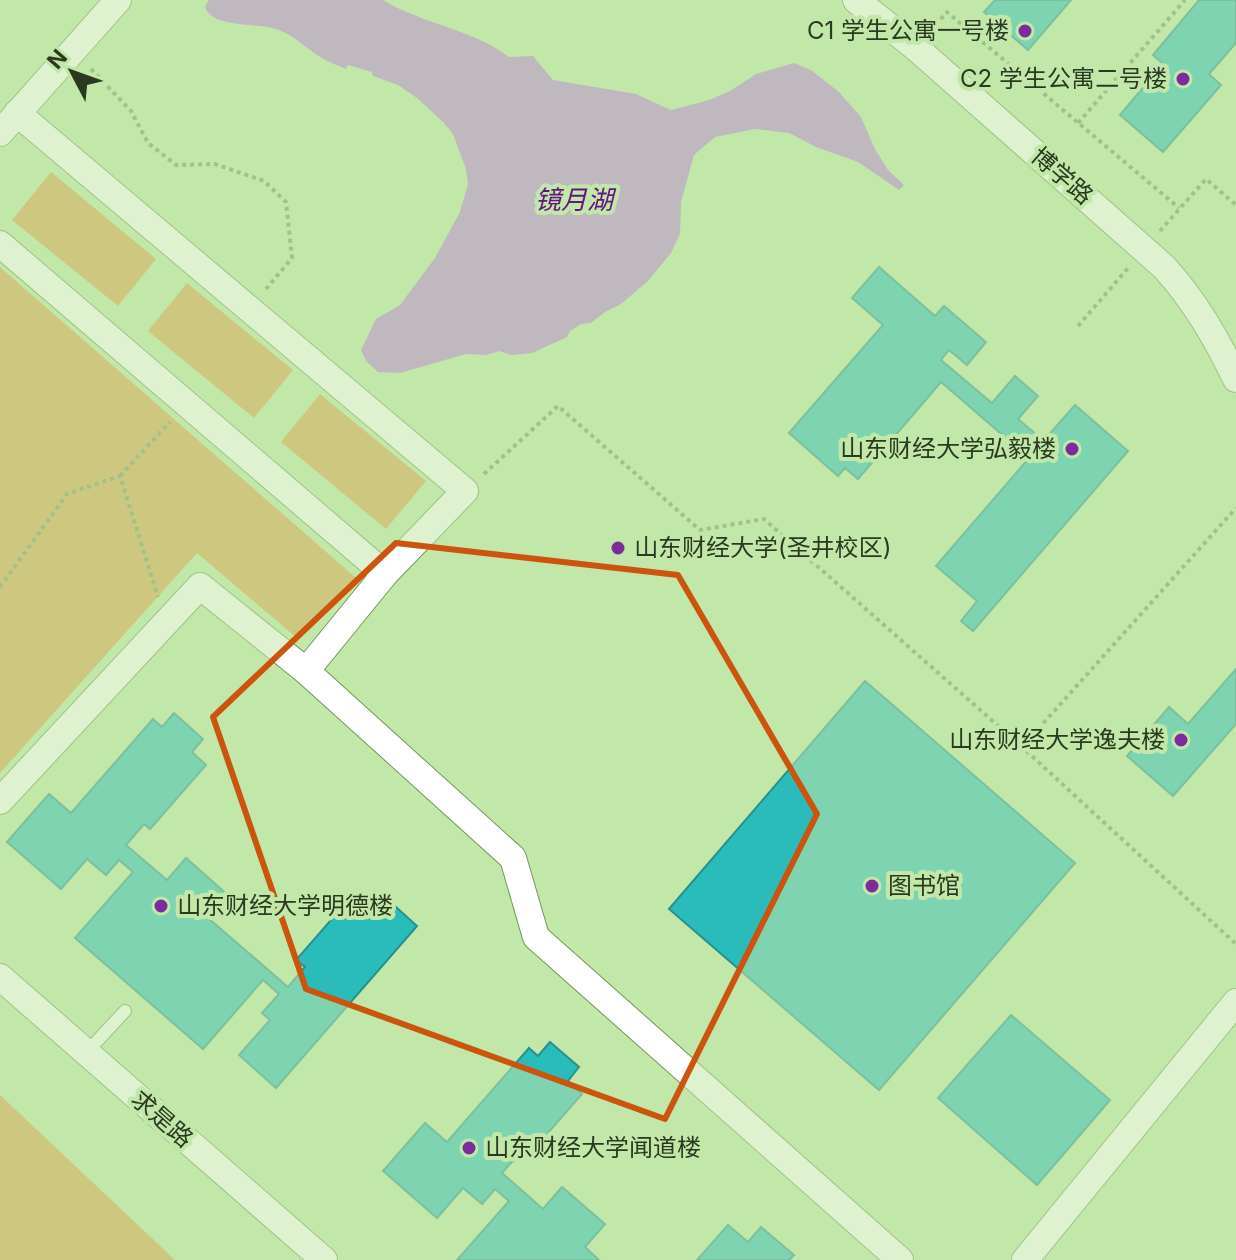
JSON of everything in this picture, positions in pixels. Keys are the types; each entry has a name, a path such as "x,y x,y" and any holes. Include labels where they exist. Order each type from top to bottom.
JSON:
{"street":[{"path":"118,0 9,123 249,309 465,491 385,574 306,671"},
{"name":"博学路","path":"856,0 915,47 1144,249 1191,297 1236,379"},
{"path":"0,244 385,574"},
{"path":"0,801 200,586 306,671 513,858 536,937 900,1260"},
{"name":"求是路","path":"0,977 324,1260"},
{"path":"1025,1260 1236,1002"}],"lane":[{"path":"86,1053 125,1011"}],"path":[{"path":"1078,123 1185,0"},
{"path":"947,12 1179,208"},
{"path":"74,50 131,111 148,143 176,165 215,164 264,181 286,202 292,258 249,309"},
{"path":"1078,326 1206,179 1236,205"},
{"path":"0,587 67,494 120,476 187,404"},
{"path":"465,491 558,406 700,530 764,519 1022,747 1236,944"},
{"path":"120,476 166,623"},
{"path":"1022,747 1236,508"}],"highlighted area":[{"path":"396,543 678,575 817,814 665,1119 306,989 213,717"}],"shaded area":[{"path":"51,172 156,259 118,306 12,220"},
{"path":"0,267 356,578 298,639 197,553 0,773"},
{"path":"187,283 293,370 254,418 148,331"},
{"path":"320,394 426,481 386,529 281,442"},
{"path":"0,1095 175,1260 0,1260"}],"water":[{"name":"镜月湖","path":"209,0 383,0 480,40 509,57 533,56 553,80 636,94 671,110 709,100 756,74 794,63 811,70 839,92 861,117 888,170 904,185 899,190 858,162 816,147 789,133 755,129 715,137 694,155 681,202 680,234 671,253 648,281 621,304 591,323 581,324 567,337 532,353 511,355 499,351 487,355 466,354 400,373 378,372 366,361 361,350 376,319 400,305 435,258 460,212 468,184 453,134 417,98 398,85 373,76 372,72 348,65 346,69 331,63 288,34 275,29 222,21 208,13 205,6"}],"building":[{"name":"C1 学生公寓一号楼","path":"995,0 1071,0 1028,50 984,12"},
{"name":"C2 学生公寓二号楼","path":"1199,0 1236,0 1236,43 1209,74 1221,85 1163,152 1120,115 1163,64 1153,55"},
{"name":"山东财经大学弘毅楼","path":"879,267 935,316 944,306 986,342 967,365 949,350 941,360 992,403 1015,376 1038,396 1018,419 1051,447 1053,445 1045,439 1075,405 1128,451 973,631 961,621 977,601 936,566 1029,458 941,382 858,479 845,468 838,476 789,433 883,325 852,298"},
{"name":"山东财经大学逸夫楼","path":"1236,669 1236,724 1173,796 1127,756 1169,707 1188,724"},
{"name":"图书馆","path":"865,681 1075,863 879,1090 669,909"},
{"name":"山东财经大学明德楼","path":"174,713 203,739 192,752 206,765 150,829 144,824 126,845 167,880 186,858 228,895 208,918 288,987 305,967 296,960 352,896 372,913 386,898 417,926 276,1088 239,1055 270,1020 262,1013 279,994 263,980 203,1049 75,938 133,872 119,860 106,875 87,859 61,889 7,842 49,794 71,813 153,719 162,727"},
{"path":"1011,1015 1110,1100 1037,1185 938,1098"},
{"name":"山东财经大学闻道楼","path":"550,1042 579,1067 568,1081 582,1094 526,1158 520,1153 502,1173 543,1209 562,1187 605,1224 585,1247 599,1260 457,1260 509,1201 495,1189 482,1204 463,1188 437,1218 383,1171 425,1123 447,1142 529,1048 538,1056"},
{"name":"山东财经大学闻道楼","path":"728,1225 748,1242 761,1227 794,1255 789,1260 697,1260"}],"place":[{"name":"C1 学生公寓一号楼","path":"1025,31"},
{"name":"C2 学生公寓二号楼","path":"1183,79"},
{"name":"山东财经大学弘毅楼","path":"1072,449"},
{"name":"山东财经大学(圣井校区)","path":"618,548"},
{"name":"山东财经大学逸夫楼","path":"1181,740"},
{"name":"图书馆","path":"872,886"},
{"name":"山东财经大学明德楼","path":"161,906"},
{"name":"山东财经大学闻道楼","path":"469,1148"}]}
